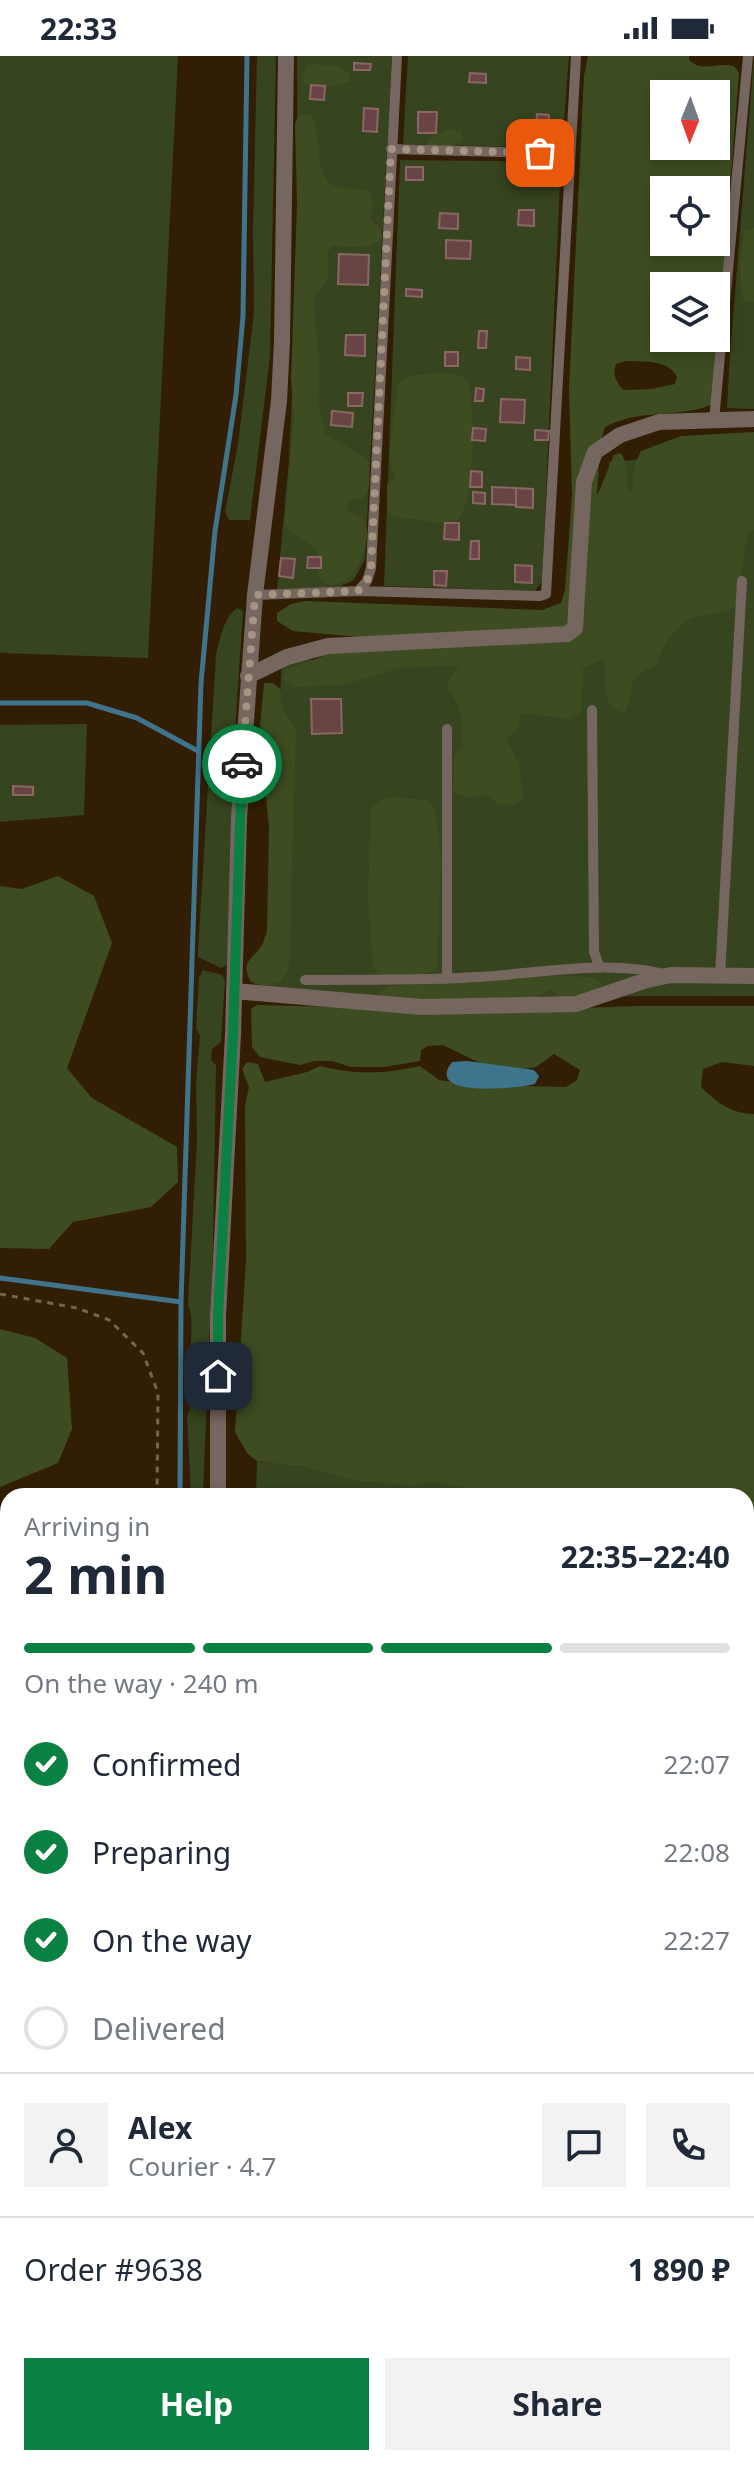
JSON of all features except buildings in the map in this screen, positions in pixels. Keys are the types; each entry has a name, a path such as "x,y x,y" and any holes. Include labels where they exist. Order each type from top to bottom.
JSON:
{"street":[{"path":"218,1488 218,1316 239,818 255,595 281,372 286,56"},
{"path":"248,676 287,657 328,646 567,634 575,628 584,482 595,452 620,435 659,422 754,419"},
{"path":"234,991 422,1007 576,1004 671,975 754,976"}],"lane":[{"path":"358,591 367,581 371,568 397,56"},
{"path":"255,595 358,591 546,594 576,56"},
{"path":"714,420 748,56"},
{"path":"391,149 570,154"},
{"path":"720,976 742,581"},
{"path":"592,710 594,952 600,968"},
{"path":"447,729 447,979"},
{"path":"305,980 447,979 600,968 649,970 671,975"}],"path":[{"path":"0,1294 77,1308 109,1320 143,1353 158,1393 157,1488"}],"green space":[{"path":"0,56 178,56 148,658 0,653"},
{"path":"257,56 276,56 270,356 250,520 229,520 225,512 238,444 254,312"},
{"path":"297,56 392,56 365,559 354,580 337,588 277,589 289,460 298,260"},
{"path":"408,56 569,56 562,148 403,144"},
{"path":"588,56 689,56 689,60 699,66 734,66 739,73 730,187 730,176 650,176 650,256 726,256 725,272 650,272 650,352 720,352 711,405 630,418 605,427 600,443 597,496 614,455 621,453 628,490 633,491 634,466 641,451 681,436 754,432 754,530 748,533 735,606 691,619 680,627 665,646 656,666 633,681 631,698 624,713 611,708 606,693 605,662 601,660 583,668 581,712 570,719 521,713 517,730 506,738 519,764 523,798 515,805 498,804 487,795 468,798 453,792 454,756 463,746 460,711 448,685 460,665 399,668 342,685 293,687 283,679 286,670 331,653 415,642 293,631 277,621 277,613 291,604 306,601 542,610 561,603 565,590 572,495 569,389 584,76","holes":["625,361 662,364 677,377 675,384 623,390 614,371 616,364"]},
{"path":"754,56 754,409 727,408 729,369"},
{"path":"308,64 340,68 350,74 350,81 327,87 304,84 302,77"},
{"path":"311,114 317,133 320,164 327,180 338,187 370,192 373,206 370,220 381,228 382,238 372,245 332,246 328,252 329,277 313,299 319,359 318,405 326,434 367,459 369,474 364,498 350,500 347,506 348,511 364,521 367,530 363,554 349,577 340,583 330,584 319,579 318,552 285,523 294,415 291,380 297,204 295,124 298,116"},
{"path":"449,129 462,132 463,141 449,148 426,149 428,139"},
{"path":"400,160 561,162 542,581 535,591 384,586"},
{"path":"754,228 754,302 744,301 740,274 745,230"},
{"path":"454,374 467,379 472,408 473,451 468,493 458,519 445,523 399,518 387,512 387,484 396,479 389,458 398,384 409,376"},
{"path":"754,450 754,996 263,997 282,660 597,660 609,462"},
{"path":"238,608 243,611 235,731 228,956 227,965 221,968 198,957 198,951 216,655 226,621"},
{"path":"264,683 273,683 280,689 282,708 296,729 289,968 280,982 261,986 251,982 246,969 267,932 269,827 257,760"},
{"path":"87,724 84,815 0,822 0,725"},
{"path":"391,797 428,800 435,809 441,857 437,967 416,976 379,974 373,967 368,895 371,809 377,802"},
{"path":"58,876 94,896 112,943 67,1068 92,1098 177,1147 178,1182 151,1207 73,1222 49,1249 0,1248 0,886 22,889"},
{"path":"203,970 222,975 225,980 221,1042 212,1049 211,1060 216,1065 213,1249 203,1488 191,1488 187,1416 190,1409 188,1383 192,1326 188,1305 197,1139 199,978"},
{"path":"558,976 592,977 601,982 601,988 564,999 550,989 533,998 478,1001 405,999 378,993 389,986"},
{"path":"257,1005 500,1011 754,1006 754,1066 722,1062 703,1069 701,1087 725,1106 754,1114 754,1488 463,1488 432,1482 412,1486 358,1481 303,1467 257,1461 247,1453 235,1432 246,1259 245,1106 249,1087 242,1069 247,1062 258,1064 265,1082 320,1066 370,1072 420,1066 439,1080 476,1085 566,1087 577,1080 580,1070 554,1054 536,1067 524,1069 484,1065 443,1045 421,1050 420,1061 384,1067 351,1067 332,1061 300,1065 260,1057 252,1047 251,1009"},
{"path":"0,1329 35,1338 67,1358 72,1429 58,1463 0,1487"},
{"path":"257,1461 384,1483 432,1482 485,1488 256,1488"}],"water":[{"path":"467,1061 534,1070 539,1076 535,1084 494,1089 450,1082 447,1074 452,1062"}],"waterway":[{"path":"180,1488 181,1302 201,683 215,531 236,395 243,316 247,56"},
{"path":"0,703 87,703 137,718 198,751"},
{"path":"0,1278 181,1302"}],"way so far":[{"path":"242,764 255,595 358,591 367,581 371,568 391,149 540,153"}],"route":[{"path":"218,1376 242,764"}]}
